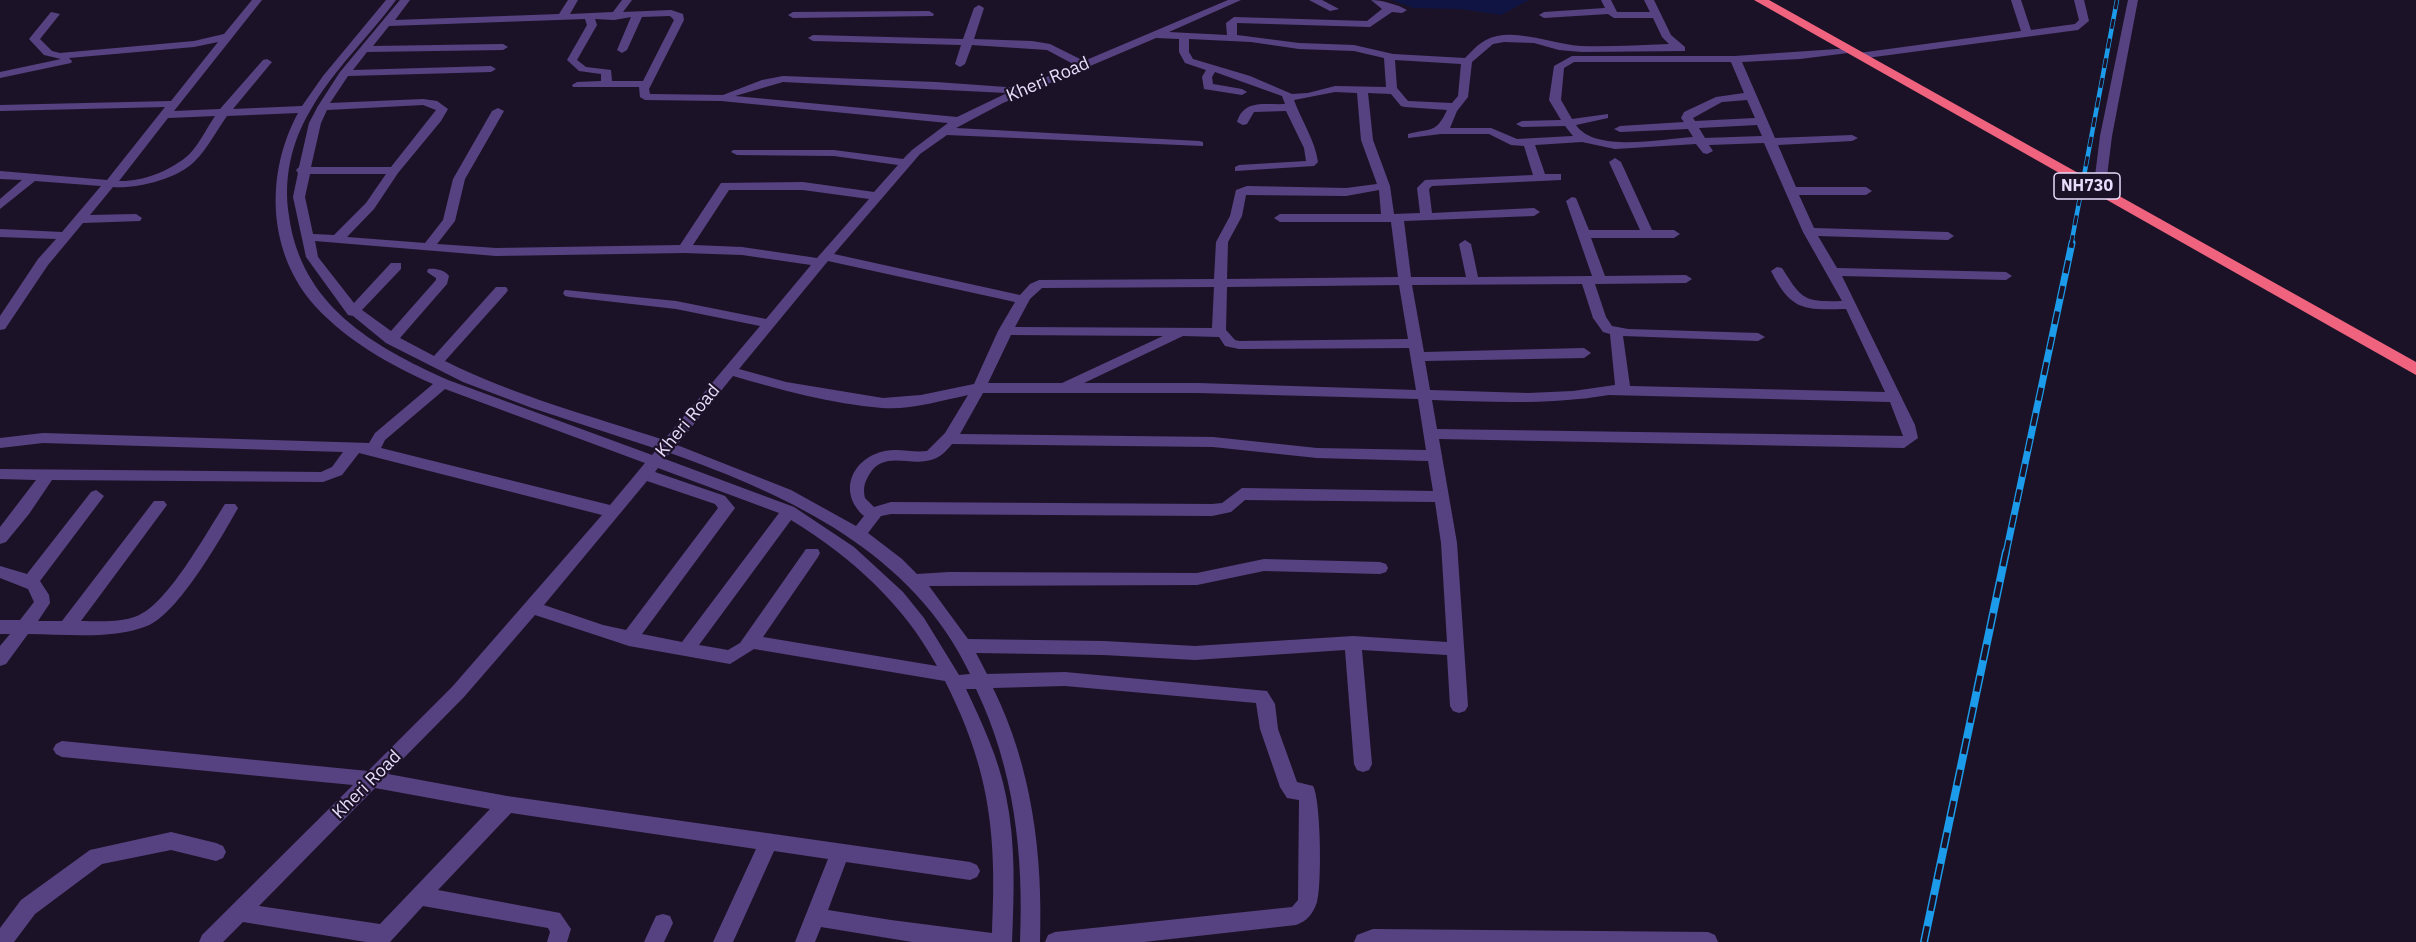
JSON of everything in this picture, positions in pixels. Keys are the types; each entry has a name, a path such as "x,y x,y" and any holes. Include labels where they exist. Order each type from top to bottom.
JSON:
{"highway":[{"name":"NH730","path":"1760,0 2416,369"}],"street":[{"path":"0,326 20,293 64,236 110,183 257,0"},
{"path":"391,0 305,109 287,151 280,187 283,228 297,267 314,296 344,326 386,356 443,383 657,458 796,499 858,535 896,563 948,621 964,646 965,680 975,728 997,796 1002,868 1002,942"},
{"path":"405,0 322,107 302,170 299,207 306,237 331,288 353,312 391,340 435,364 789,511 832,538 875,572 965,680 1013,763 1020,793 1030,864 1030,942"},
{"path":"562,18 573,0"},
{"path":"614,17 627,0"},
{"name":"Kheri Road","path":"209,942 371,778 442,710 533,608 905,163 959,121 1022,91 1236,0"},
{"path":"1314,0 1334,9"},
{"path":"1208,12 1216,18 1233,20 1370,24 1380,14 1396,10 1376,0"},
{"path":"1606,0 1610,11"},
{"path":"1649,0 1654,15 1669,41 1699,60"},
{"path":"2016,0 2027,34"},
{"path":"1582,139 1568,123 1554,96 1557,70 1566,60 1699,60 1854,53 2027,34 2083,25 2084,17 2079,0"},
{"path":"2099,192 2106,136 2133,0"},
{"path":"960,64 979,8"},
{"path":"1544,15 1610,11 1622,16 1654,15"},
{"path":"388,23 590,18 667,13 679,16 676,29 647,84 643,93 645,98 721,98 959,121"},
{"path":"55,14 35,35 35,43 53,55 94,54"},
{"path":"793,15 924,24 967,42 1042,45 1084,65"},
{"path":"622,50 637,16"},
{"path":"590,18 592,25 572,60 575,66 582,69 607,72 606,85"},
{"path":"1232,38 1233,20"},
{"path":"813,38 924,24"},
{"path":"1155,34 1232,38 1289,46 1354,48 1389,56 1467,61 1490,42 1504,39 1534,40 1559,47 1581,49 1677,47"},
{"path":"0,75 94,54 145,47 194,44 226,37"},
{"path":"1184,37 1185,58 1194,64 1274,87 1290,102 1310,148 1312,163 1239,169"},
{"path":"367,49 503,47"},
{"path":"1389,56 1394,91 1408,105 1455,107"},
{"path":"1431,434 1904,443 1912,435 1851,305 1809,232 1735,59"},
{"path":"1441,131 1465,92 1467,61"},
{"path":"0,174 110,183 143,183 186,163 224,112 267,62"},
{"path":"348,73 491,69"},
{"path":"1212,69 1207,77 1208,87 1242,92"},
{"path":"721,98 766,82 783,79 1022,91"},
{"path":"577,84 647,84"},
{"path":"1243,122 1246,112 1251,109 1290,102 1330,90 1394,91"},
{"path":"1362,91 1367,140 1393,218 1419,357 1449,543 1460,705"},
{"path":"1703,145 1688,114 1724,98 1750,96"},
{"path":"322,107 423,102 440,106 442,113 394,171 370,206 337,240"},
{"path":"0,108 173,104"},
{"path":"164,115 305,109"},
{"path":"429,247 449,221 459,179 498,111"},
{"path":"1522,124 1568,123 1604,116"},
{"path":"1620,129 1760,121"},
{"path":"1412,136 1441,131 1491,131 1510,142 1582,139 1615,147 1852,138"},
{"path":"943,132 1199,144"},
{"path":"1528,142 1540,177"},
{"path":"737,152 834,153 905,163"},
{"path":"1615,162 1648,234"},
{"path":"302,170 394,171"},
{"path":"1426,217 1423,188 1429,183 1557,177"},
{"path":"0,205 32,178"},
{"path":"684,249 725,186 804,186 876,196"},
{"path":"1219,333 1221,242 1236,216 1242,191 1346,192 1384,186"},
{"path":"1792,191 1866,191"},
{"path":"1572,201 1584,234 1604,325 1616,331 1758,337"},
{"path":"1280,218 1393,218 1534,213"},
{"path":"78,219 136,218"},
{"path":"1809,232 1948,236"},
{"path":"0,233 64,236"},
{"path":"1584,234 1674,234"},
{"path":"306,237 527,253 684,249 752,252 823,259 1024,300"},
{"path":"1465,244 1473,280"},
{"path":"353,312 396,266"},
{"path":"1777,271 1787,293 1798,302 1851,305"},
{"path":"391,340 442,281 443,276 433,272"},
{"path":"1833,272 2006,276"},
{"path":"873,516 860,504 856,487 872,461 891,454 933,455 949,439 1024,300 1034,287 1045,282 1221,283 1686,279"},
{"path":"435,364 501,290"},
{"path":"570,293 644,300 770,324"},
{"path":"1616,331 1623,390"},
{"path":"1005,332 1219,333 1230,343 1239,345 1415,343"},
{"path":"1062,388 1183,332"},
{"path":"1419,357 1584,353"},
{"path":"731,371 786,387 883,403 921,400 976,388 1198,388 1558,398 1597,391 1623,390 1894,397"},
{"path":"0,442 43,438 372,448 443,383"},
{"path":"949,439 1213,442 1317,453 1435,456"},
{"path":"0,474 323,477 337,471 355,447"},
{"path":"372,448 375,453 614,512"},
{"path":"629,639 727,508 720,500 657,458"},
{"path":"0,538 24,510 50,473"},
{"path":"858,535 880,510 891,508 1212,510 1226,508 1242,494 1441,497"},
{"path":"30,582 96,496"},
{"path":"68,626 159,505"},
{"path":"0,627 131,625 155,614 182,579 230,508"},
{"path":"686,650 789,511"},
{"path":"533,608 629,639 730,657 739,654 751,642 812,553"},
{"path":"914,581 949,578 1197,579 1264,565 1380,568"},
{"path":"0,572 30,582 41,592 42,603 0,659"},
{"path":"751,642 965,680 1089,681 1261,696 1266,704 1269,729 1289,787 1294,792 1306,792 1308,795 1310,830 1308,900 1304,909 1296,916 1055,942"},
{"path":"964,646 1104,648 1195,653 1353,643 1456,649"},
{"path":"1353,643 1363,764"},
{"path":"62,749 371,778 507,804 970,871"},
{"path":"240,912 379,938 507,804"},
{"path":"2,942 28,907 97,856 171,841 216,852"},
{"path":"723,942 769,842"},
{"path":"805,942 840,854"},
{"path":"418,896 553,920 561,929 556,942"},
{"path":"815,916 888,936 992,942"},
{"path":"654,942 663,923"},
{"path":"1364,942 1373,939 1708,942"}],"shaded area":[{"path":"1392,0 1529,0 1501,15 1460,9 1413,8"}],"railway":[{"path":"2071,245 2117,0"},
{"path":"2006,553 2072,243"},
{"path":"1924,942 2006,552"}]}
